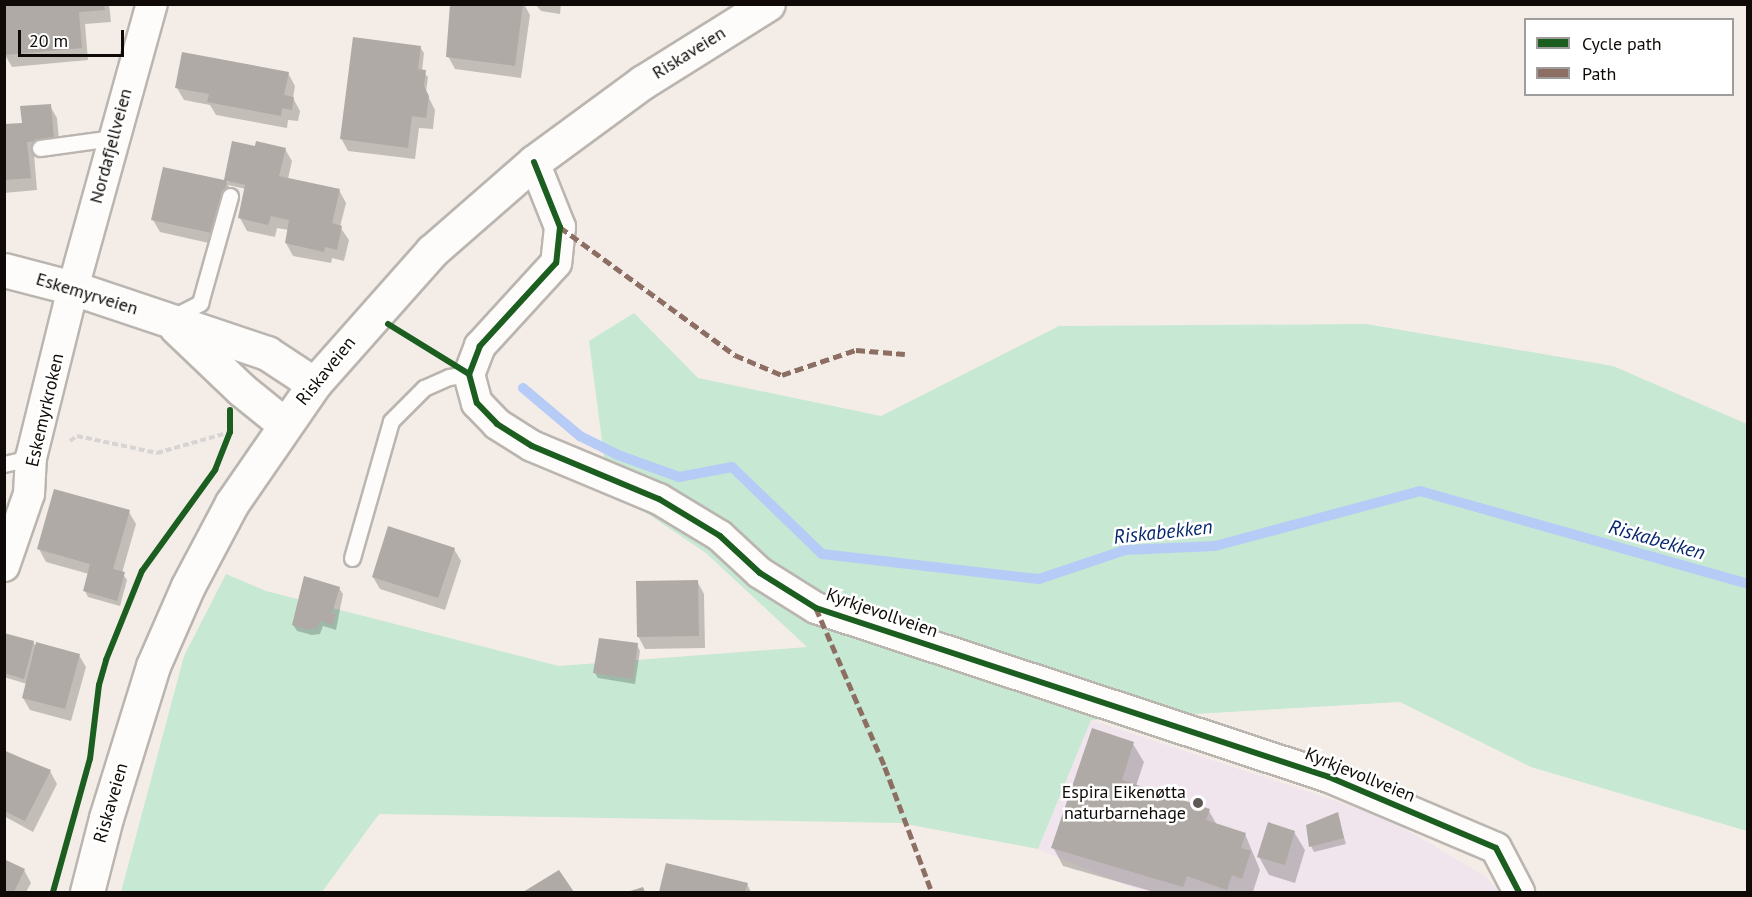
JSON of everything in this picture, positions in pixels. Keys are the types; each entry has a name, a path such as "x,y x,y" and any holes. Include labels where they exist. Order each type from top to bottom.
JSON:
{"main road":[{"name":"Riskaveien","path":"87,892 106,818 153,666 204,555 284,424 314,384 432,251 534,162 643,82 768,4"},
{"name":"Eskemyrveien","path":"4,270 73,288 267,353 314,384"},
{"name":"Eskemyrveien","path":"168,319 242,390 284,424"}],"street":[{"name":"Nordafjellveien","path":"73,288 112,138 152,4"},
{"path":"469,374 480,346 556,263 560,227 534,162"},
{"name":"Eskemyrkroken","path":"4,566 29,494 18,461 73,288"},
{"name":"Kyrkjevollveien","path":"469,374 477,403 497,424 531,446 659,499 720,536 760,573 816,608 1329,777 1496,848 1519,892"}],"lane":[{"path":"40,148 112,138"},
{"path":"168,319 200,303 230,196"},
{"path":"352,558 391,422 424,388 449,377 469,374"}],"path":[{"path":"226,442 230,432 230,421"},
{"path":"18,461 42,460 77,436 157,453 230,432"}],"shaded area":[{"name":"Espira Eikenøtta naturbarnehage","path":"1091,720 1387,818 1486,877 1499,892 1142,892 1038,849"}],"green space":[{"path":"634,313 698,378 881,416 1059,326 1366,324 1613,366 1747,424 1747,831 1531,767 1400,702 1091,720 1038,849 901,823 379,814 322,892 121,892 184,656 226,574 266,591 559,666 807,647 706,553 608,487 589,341"}],"building":[{"path":"4,4 104,4 105,10 79,12 82,48 4,55"},
{"path":"450,4 523,4 515,66 446,57"},
{"path":"353,37 421,46 418,69 426,70 424,86 429,96 426,118 412,116 408,148 340,139"},
{"path":"182,52 289,72 284,95 294,97 292,110 282,108 281,116 207,102 209,94 175,88"},
{"path":"51,104 54,139 27,142 31,178 4,180 4,124 22,123 20,106"},
{"path":"232,141 255,146 256,141 286,148 279,176 340,189 332,223 342,226 337,250 325,247 324,252 285,243 289,220 271,216 268,225 238,218 245,185 251,186 227,181 216,234 151,220 163,167 224,180"},
{"path":"54,489 130,510 113,569 125,572 117,601 83,591 90,564 37,549"},
{"path":"388,526 455,548 438,598 372,577"},
{"path":"304,576 340,587 332,613 336,614 333,625 320,621 317,628 308,630 292,625"},
{"path":"698,580 699,636 637,637 636,581"},
{"path":"4,633 34,641 24,679 4,673"},
{"path":"599,638 638,643 633,679 593,673"},
{"path":"36,642 80,654 65,709 22,698"},
{"path":"1092,728 1134,742 1122,780 1210,809 1206,820 1246,833 1241,848 1251,851 1242,879 1232,875 1227,890 1187,876 1183,887 1051,848"},
{"path":"4,751 51,770 25,821 4,811"},
{"path":"1338,812 1344,838 1309,847 1306,825"},
{"path":"1268,822 1295,831 1285,865 1257,857"},
{"path":"6,860 25,869 14,892 4,892"},
{"path":"666,863 748,883 745,892 659,892"},
{"path":"559,870 574,892 523,892"},
{"path":"643,887 645,892 627,892"}],"waterway":[{"name":"Riskabekken","path":"523,388 580,436 618,455 679,477 732,467 822,554 1039,579 1125,550 1215,546 1420,491 1748,584"}],"marked path":[{"path":"560,227 735,355 782,375 856,350 905,354"},
{"path":"816,608 885,767 932,892"}],"cycle path":[{"path":"534,162 560,227 556,263 480,346 469,374 477,403 497,424 532,446 659,499 720,536 760,573 816,608 1329,777 1496,848 1519,892"},
{"path":"388,324 469,374"},
{"path":"53,892 90,759 99,685 106,660 142,571 215,470 230,432 230,410"}],"place":[{"name":"Espira Eikenøtta naturbarnehage","path":"1198,803"}]}
